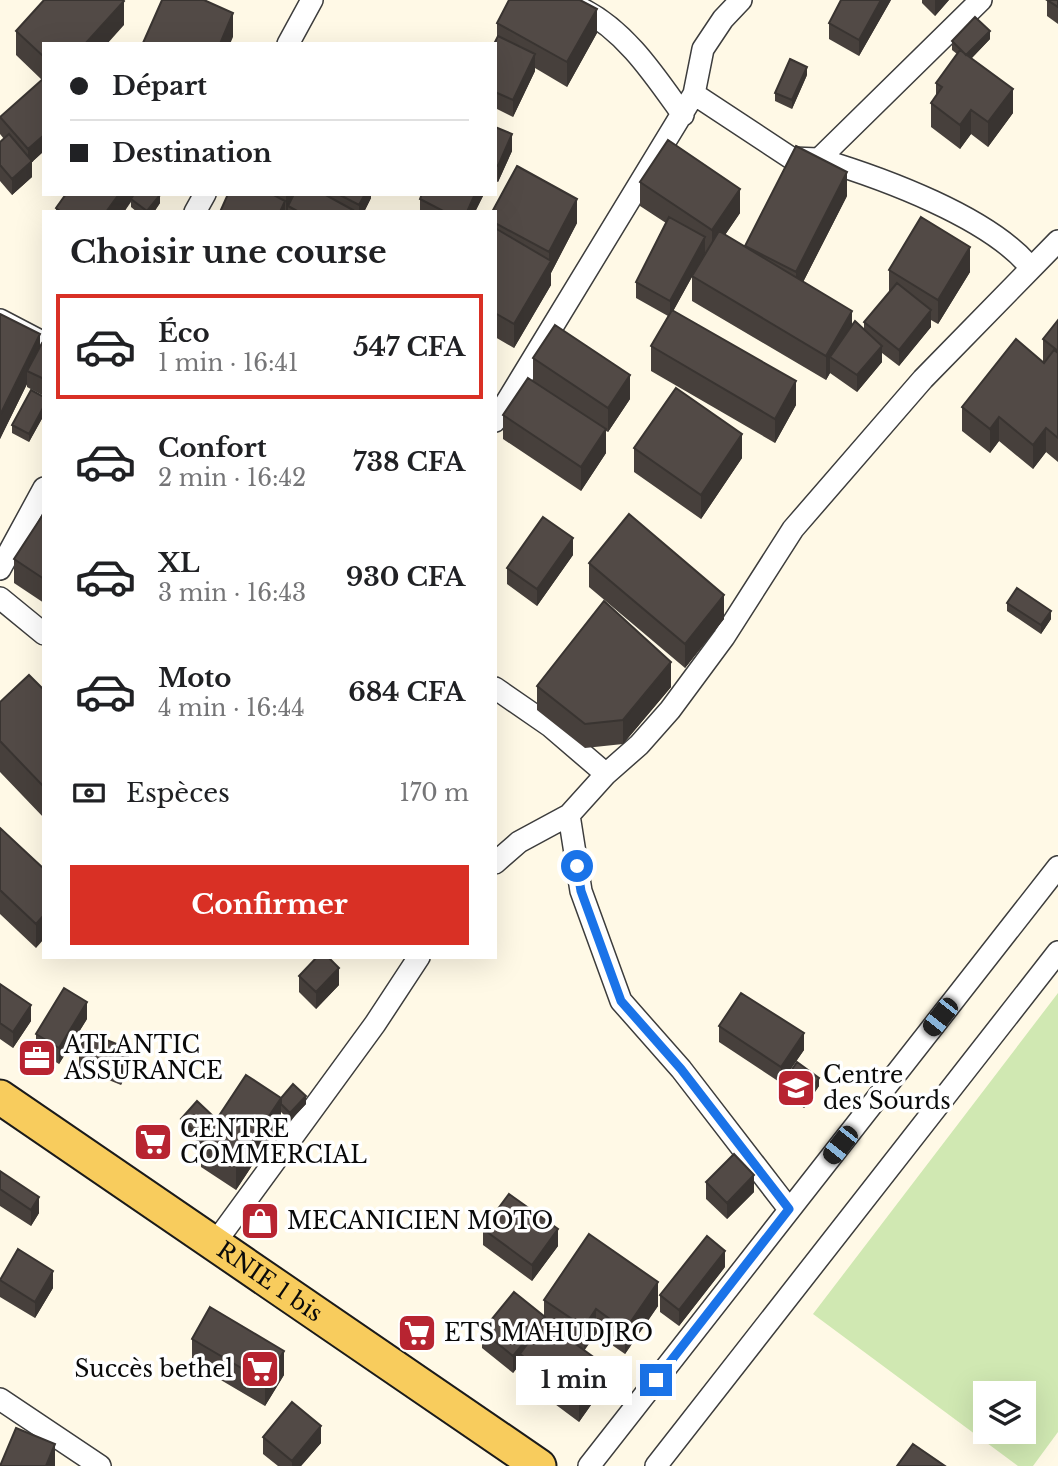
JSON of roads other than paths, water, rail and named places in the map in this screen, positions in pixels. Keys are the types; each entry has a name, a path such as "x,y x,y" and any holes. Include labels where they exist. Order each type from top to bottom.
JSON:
{"main road":[{"name":"RNIE 1 bis","path":"0,1097 538,1466"}],"street":[{"path":"289,42 312,0"},
{"path":"556,0 581,8 612,29 646,65 682,115"},
{"path":"497,418 694,94 703,49 723,19 741,0"},
{"path":"819,159 981,0"},
{"path":"694,94 791,158 819,159 899,186 957,215 1016,249 1031,268"},
{"path":"497,861 519,842 569,816 606,774 639,745 670,710 724,637 793,529 923,379 1058,241"},
{"path":"0,320 42,342"},
{"path":"0,569 42,492"},
{"path":"0,598 42,632"},
{"path":"497,689 550,726 606,774"},
{"path":"569,816 581,891 621,1001 681,1069 789,1209"},
{"path":"589,1466 1058,867"},
{"path":"656,1466 1058,952"},
{"path":"215,1243 375,1024 410,962"},
{"path":"2,1408 100,1466"}],"place":[{"name":"ATLANTIC ASSURANCE","path":"37,1058"},
{"name":"Centre des Sourds","path":"796,1088"},
{"name":"CENTRE COMMERCIAL","path":"153,1142"},
{"name":"MECANICIEN MOTO","path":"260,1221"},
{"name":"ETS MAHUDJRO","path":"417,1333"},
{"name":"Succès bethel","path":"260,1369"}]}
